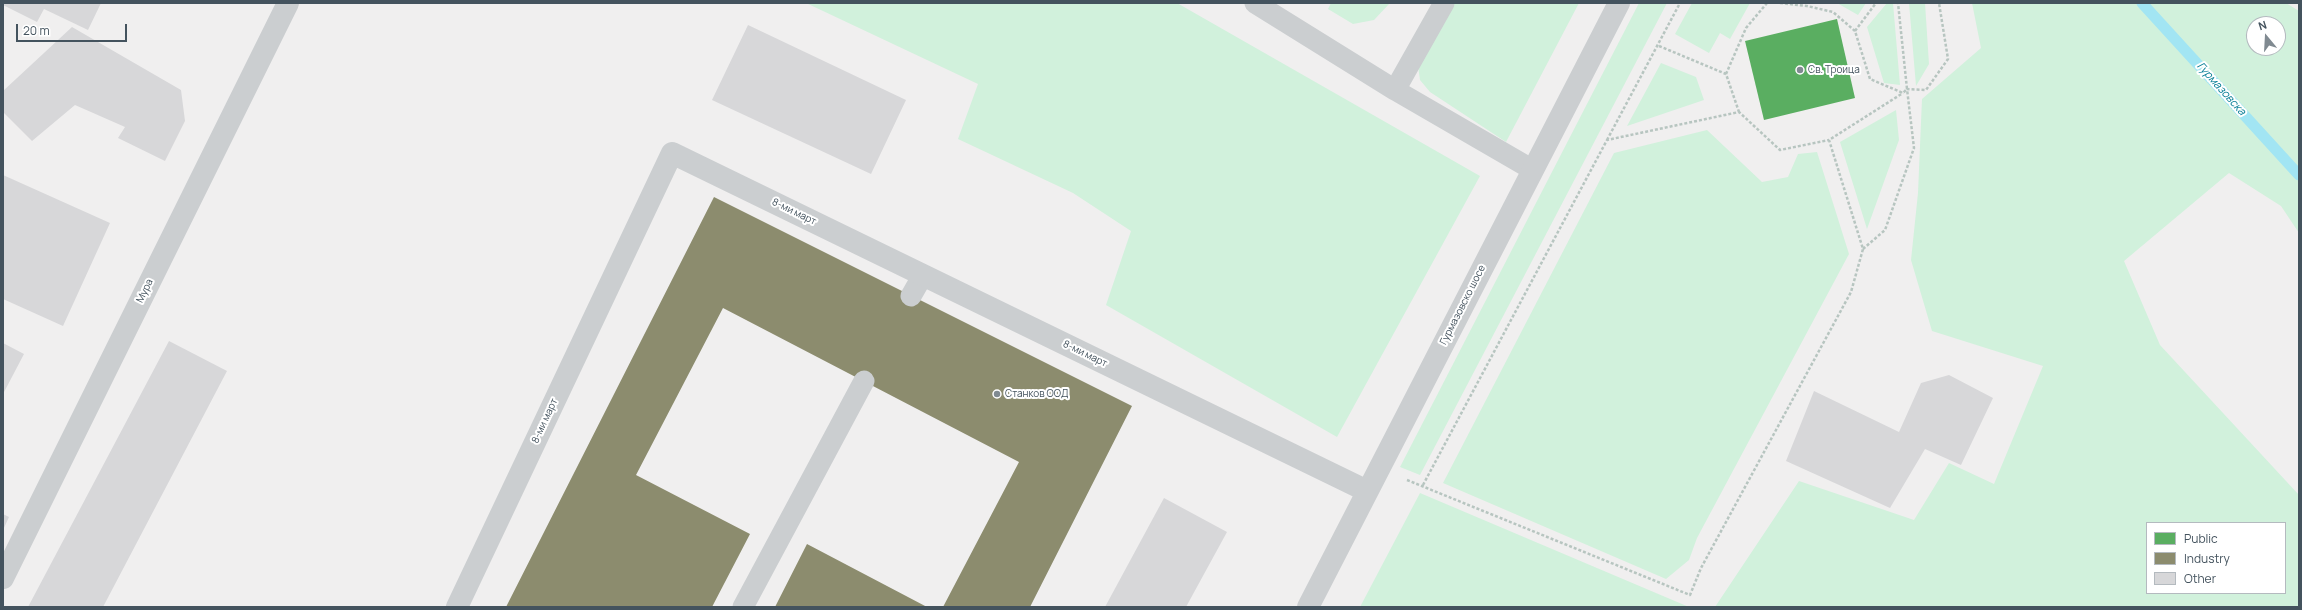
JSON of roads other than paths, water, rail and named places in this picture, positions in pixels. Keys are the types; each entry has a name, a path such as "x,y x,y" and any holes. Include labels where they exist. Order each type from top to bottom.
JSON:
{"street":[{"name":"Мура","path":"3,578 288,3"},
{"name":"Гурмазовско шосе","path":"1308,607 1619,3"},
{"name":"8-ми март","path":"457,607 672,153 1368,491"}],"lane":[{"path":"1255,3 1395,90 1533,170"},
{"path":"1395,90 1444,3"},
{"path":"911,296 923,275"},
{"path":"743,607 864,381"}],"waterway":[{"name":"Гурмазовска","path":"2142,3 2299,175"}],"place":[{"name":"Св. Троица","path":"1800,70"},
{"name":"Станков ООД","path":"997,394"}]}
